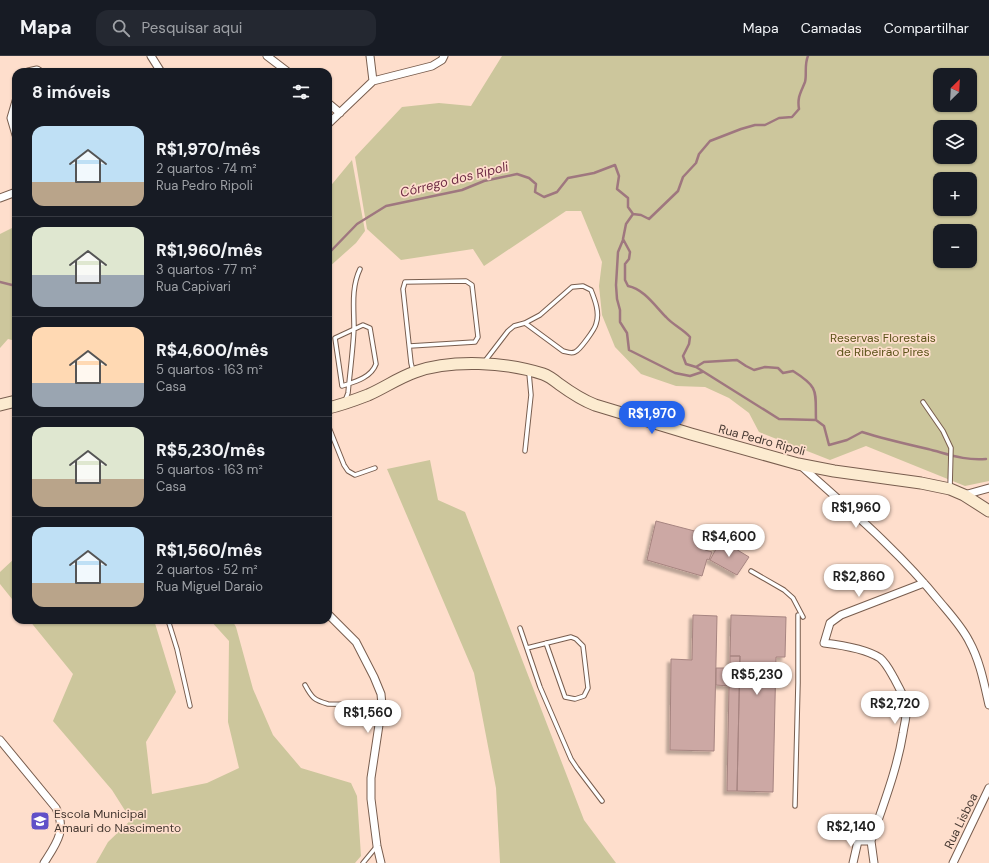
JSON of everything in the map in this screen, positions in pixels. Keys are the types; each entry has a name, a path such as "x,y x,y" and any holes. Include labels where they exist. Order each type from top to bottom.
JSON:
{"street":[{"path":"151,56 158,68"},
{"path":"370,56 373,81"},
{"path":"332,120 373,81 432,66 442,60 444,56"},
{"path":"271,57 283,68"},
{"path":"332,106 340,113"},
{"path":"0,198 12,194"},
{"name":"Rua Pedro Ripoli","path":"332,407 368,395 414,372 450,364 483,364 529,370 545,374 585,402 595,406 798,464 834,471 921,483 950,489 964,495 989,511"},
{"path":"0,404 12,402"},
{"path":"798,464 880,538 924,583 968,639 977,657 989,705"},
{"path":"964,495 989,488"},
{"path":"874,863 872,841 900,751 906,717 905,699 891,672 880,658 843,646 824,643 830,623 841,615 924,583"},
{"path":"332,618 356,642 381,694 382,705 371,778 371,799 377,846 381,863"},
{"path":"0,740 56,808 61,818 61,826 57,842 44,863"},
{"name":"Rua Lisboa","path":"953,863 989,788"},
{"path":"833,826 858,841 872,841"},
{"path":"853,863 858,841"}],"lane":[{"path":"344,404 348,393 354,329 354,288 356,278 360,270"},
{"path":"410,346 475,342 478,337 472,285 466,281 405,282 403,289 410,346 414,372"},
{"path":"483,364 508,331 514,326 525,323 540,315 572,287 583,286 591,290 597,305 596,324 575,352 570,353 563,351 525,323"},
{"path":"363,325 370,328 376,364 370,374 348,384 342,386 335,338 363,325"},
{"path":"525,451 531,395 529,370"},
{"path":"923,402 943,431 951,448 950,489"},
{"path":"332,435 344,465 348,471 354,475 375,468"},
{"path":"751,571 784,590 793,598 803,617"},
{"path":"795,806 798,615"},
{"path":"169,624 177,649 190,706"},
{"path":"520,628 540,687 571,759 602,801"},
{"path":"527,648 546,643 571,637 576,639 583,646 588,688 584,696 575,699 565,697 546,643"},
{"path":"305,685 313,699 328,704 382,705"},
{"path":"363,863 377,846"}],"green space":[{"name":"Reservas Florestais de Ribeirão Pires","path":"502,56 989,56 989,481 965,486 866,446 830,460 759,432 749,413 729,398 705,387 676,386 641,374 615,347 602,315 599,286 602,262 581,211 566,211 484,266 473,249 401,260 367,229 355,157 402,107 439,103 471,106"},
{"path":"352,160 365,231 356,243 332,264 332,184"},
{"path":"12,228 12,340 8,339 0,348 0,234"},
{"path":"430,460 438,500 465,512 584,820 616,863 500,863 496,788 474,673 387,469"},
{"path":"12,561 12,599 0,584 0,572"},
{"path":"32,624 155,624 176,692 146,742 152,794 207,783 239,768 228,722 229,641 214,624 234,624 253,689 273,735 301,768 351,783 357,796 361,856 355,863 96,863 108,842 131,820 112,790 53,721 73,674"}],"building":[{"path":"656,521 710,535 705,550 712,552 709,560 707,559 702,576 647,560"},
{"path":"721,540 749,557 737,575 710,560"},
{"path":"693,615 717,616 714,751 670,750 671,659 692,660"},
{"path":"731,615 786,617 785,657 776,657 773,792 737,791 740,656 730,656"},
{"path":"730,656 740,656 737,791 727,791 729,686 716,685 716,668 730,668"}],"waterway":[{"path":"633,214 641,215 649,219 678,191 683,177 696,163 699,154 710,141 741,129 755,125 765,125 779,118 792,117 799,109 799,98 805,82 808,56"},
{"name":"Córrego dos Ripoli","path":"332,250 357,224 386,206 462,190 484,181 517,174 529,178 536,184 535,192 544,197 557,192 568,178 594,173 615,165 619,176 617,189 628,198 628,207 633,214 626,224 623,239 630,252 629,259 625,264 625,280 628,286 644,294 669,320 690,337 689,344 683,356 686,364 696,367 779,419 816,420 824,426 829,445 847,440 862,432 957,457 986,459"},
{"name":"Córrego dos Ripoli","path":"623,240 618,252 616,285 617,299 620,310 620,322 627,333 629,350 675,373 690,376 702,372"},
{"name":"Córrego dos Ripoli","path":"0,282 12,285"},
{"name":"Córrego dos Ripoli","path":"696,367 704,362 737,360 754,370 765,367 778,368 783,373 793,371 812,386 816,402 816,420"}],"place":[{"name":"Escola Municipal Amauri do Nascimento","path":"40,821"}]}
